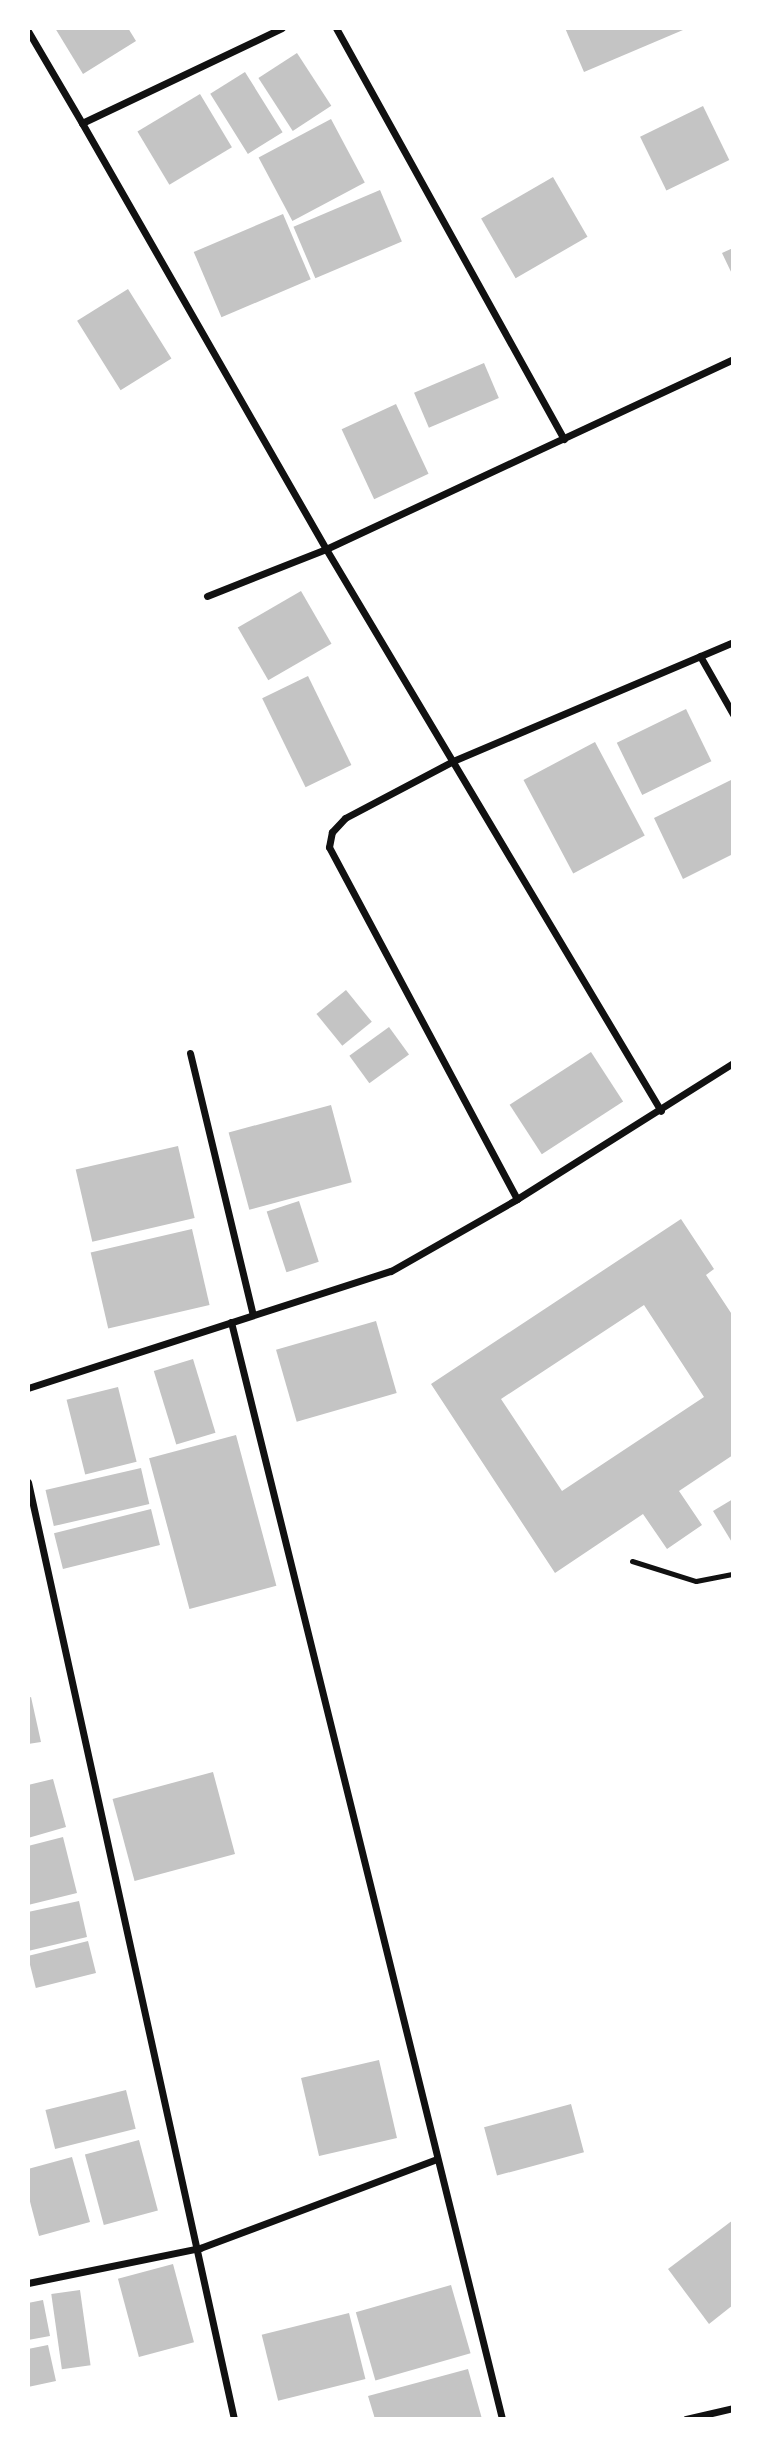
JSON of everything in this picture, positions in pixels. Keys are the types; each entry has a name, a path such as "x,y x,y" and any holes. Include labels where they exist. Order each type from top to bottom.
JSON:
{"street":[{"path":"82,123 282,28"},
{"path":"336,28 564,439"},
{"path":"28,31 326,550 661,1111"},
{"path":"207,596 326,550 733,359"},
{"path":"517,1199 329,847 332,832 345,818 453,761 733,642"},
{"path":"700,656 733,714"},
{"path":"190,1053 253,1315"},
{"path":"28,1388 391,1271 517,1199 661,1111 733,1063"},
{"path":"231,1322 502,2419"},
{"path":"28,1482 200,2248 234,2419"},
{"path":"28,2283 200,2248 437,2159"},
{"path":"686,2419 733,2408"}],"lane":[{"path":"632,1561 696,1581 733,1574"}],"building":[{"path":"55,28 128,28 136,41 83,74"},
{"path":"565,28 682,28 683,30 584,72"},
{"path":"297,53 331,106 293,131 258,78"},
{"path":"245,72 283,132 248,154 210,94"},
{"path":"200,94 232,147 169,185 137,132"},
{"path":"703,106 729,160 666,191 640,137"},
{"path":"331,119 365,183 292,221 259,157"},
{"path":"553,177 588,237 516,278 481,218"},
{"path":"380,190 402,242 315,278 293,227"},
{"path":"283,214 311,279 221,317 194,252"},
{"path":"733,248 733,276 722,253"},
{"path":"128,289 171,359 121,390 77,321"},
{"path":"484,363 499,398 429,428 414,393"},
{"path":"396,404 429,474 374,499 342,429"},
{"path":"301,591 332,644 268,680 238,628"},
{"path":"308,676 351,765 306,787 262,698"},
{"path":"686,709 711,761 642,795 617,743"},
{"path":"595,742 645,836 573,874 523,780"},
{"path":"733,779 733,854 683,879 654,818"},
{"path":"346,990 372,1022 342,1046 316,1014"},
{"path":"389,1027 409,1055 369,1083 349,1056"},
{"path":"591,1052 623,1101 542,1154 510,1105"},
{"path":"331,1105 352,1182 249,1210 229,1132"},
{"path":"178,1146 195,1218 92,1242 76,1170"},
{"path":"299,1201 319,1262 286,1272 267,1212"},
{"path":"681,1219 714,1269 706,1275 733,1316 733,1455 679,1491 702,1525 667,1549 643,1514 555,1573 431,1384","holes":["644,1305 704,1397 562,1491 501,1399"]},
{"path":"192,1229 210,1305 108,1328 91,1252"},
{"path":"376,1321 397,1393 297,1422 276,1350"},
{"path":"193,1359 216,1433 176,1445 154,1371"},
{"path":"118,1387 137,1462 85,1475 67,1400"},
{"path":"236,1435 276,1586 189,1609 149,1458"},
{"path":"141,1468 149,1504 54,1526 46,1490"},
{"path":"733,1499 733,1544 713,1511"},
{"path":"151,1509 160,1545 63,1569 54,1533"},
{"path":"31,1697 41,1742 28,1744 28,1698"},
{"path":"213,1772 235,1854 135,1881 113,1799"},
{"path":"53,1779 66,1827 28,1838 28,1785"},
{"path":"63,1837 77,1893 28,1905 28,1846"},
{"path":"79,1901 87,1937 28,1951 28,1912"},
{"path":"88,1941 96,1973 36,1988 28,1956"},
{"path":"379,2060 397,2138 319,2156 301,2078"},
{"path":"126,2090 136,2129 55,2149 45,2110"},
{"path":"571,2104 584,2152 497,2176 484,2127"},
{"path":"139,2140 158,2211 104,2225 85,2154"},
{"path":"72,2157 90,2222 39,2236 28,2194 28,2169"},
{"path":"733,2220 733,2305 709,2324 668,2269"},
{"path":"173,2264 194,2342 139,2357 118,2279"},
{"path":"451,2285 471,2353 375,2381 356,2312"},
{"path":"80,2290 91,2365 62,2369 51,2294"},
{"path":"43,2300 50,2336 28,2340 28,2303"},
{"path":"349,2313 365,2379 278,2401 262,2335"},
{"path":"48,2345 56,2381 28,2387 28,2349"},
{"path":"468,2369 482,2419 375,2419 368,2396"}]}
